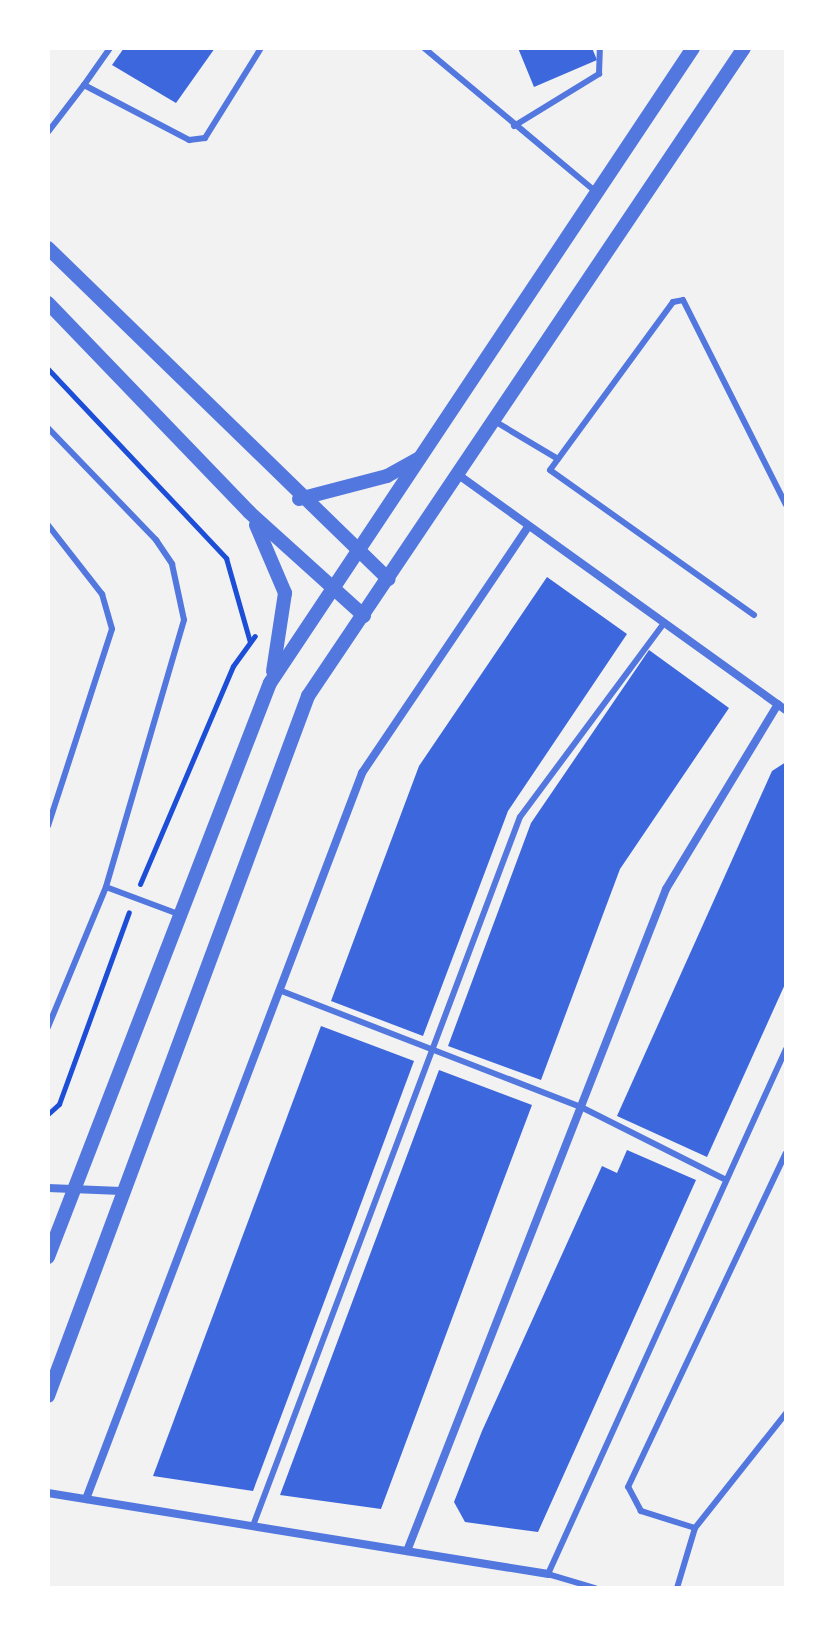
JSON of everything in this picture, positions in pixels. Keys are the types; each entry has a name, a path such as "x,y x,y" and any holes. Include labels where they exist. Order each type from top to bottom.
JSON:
{"street":[{"path":"270,683 693,48"},
{"path":"48,1396 121,1191 308,696 460,476 744,48"},
{"path":"48,248 299,499 388,579"},
{"path":"48,303 249,512 364,616"},
{"path":"299,499 387,476 423,455"},
{"path":"460,476 786,710"},
{"path":"48,1257 270,683 285,593 249,512"},
{"path":"86,1499 362,773 528,527"},
{"path":"407,1551 666,889 778,704"},
{"path":"48,1188 121,1191"},
{"path":"48,1493 254,1523 548,1574"}],"lane":[{"path":"48,132 110,48"},
{"path":"84,85 189,140 205,138 261,48"},
{"path":"424,48 596,192"},
{"path":"514,126 599,74 600,48"},
{"path":"754,615 550,477 558,459 673,302 683,300 786,505"},
{"path":"496,422 558,459"},
{"path":"48,428 156,540 172,564 184,620 106,887 48,1027"},
{"path":"48,525 102,594 112,629 48,826"},
{"path":"254,1523 436,1048 520,817 664,623"},
{"path":"106,887 181,915"},
{"path":"279,990 436,1048 581,1107 726,1180"},
{"path":"595,1588 548,1574 786,1049"},
{"path":"695,1528 641,1511 628,1487 786,1153"},
{"path":"677,1588 695,1528 786,1413"}],"path":[{"path":"48,369 226,558 251,643"},
{"path":"48,1114 59,1104 134,897 233,666 259,630"}],"building":[{"path":"124,48 215,48 176,103 112,65"},
{"path":"518,48 592,48 597,60 534,87"},
{"path":"547,577 627,634 508,811 423,1036 331,1001 419,766"},
{"path":"649,650 729,708 620,869 541,1080 448,1046 531,823"},
{"path":"786,762 786,982 707,1157 617,1116 772,771"},
{"path":"321,1026 414,1061 353,1225 253,1491 153,1476"},
{"path":"439,1070 532,1105 381,1509 280,1495"},
{"path":"627,1150 696,1180 538,1532 465,1522 454,1502 482,1431 602,1166 617,1173"}]}
